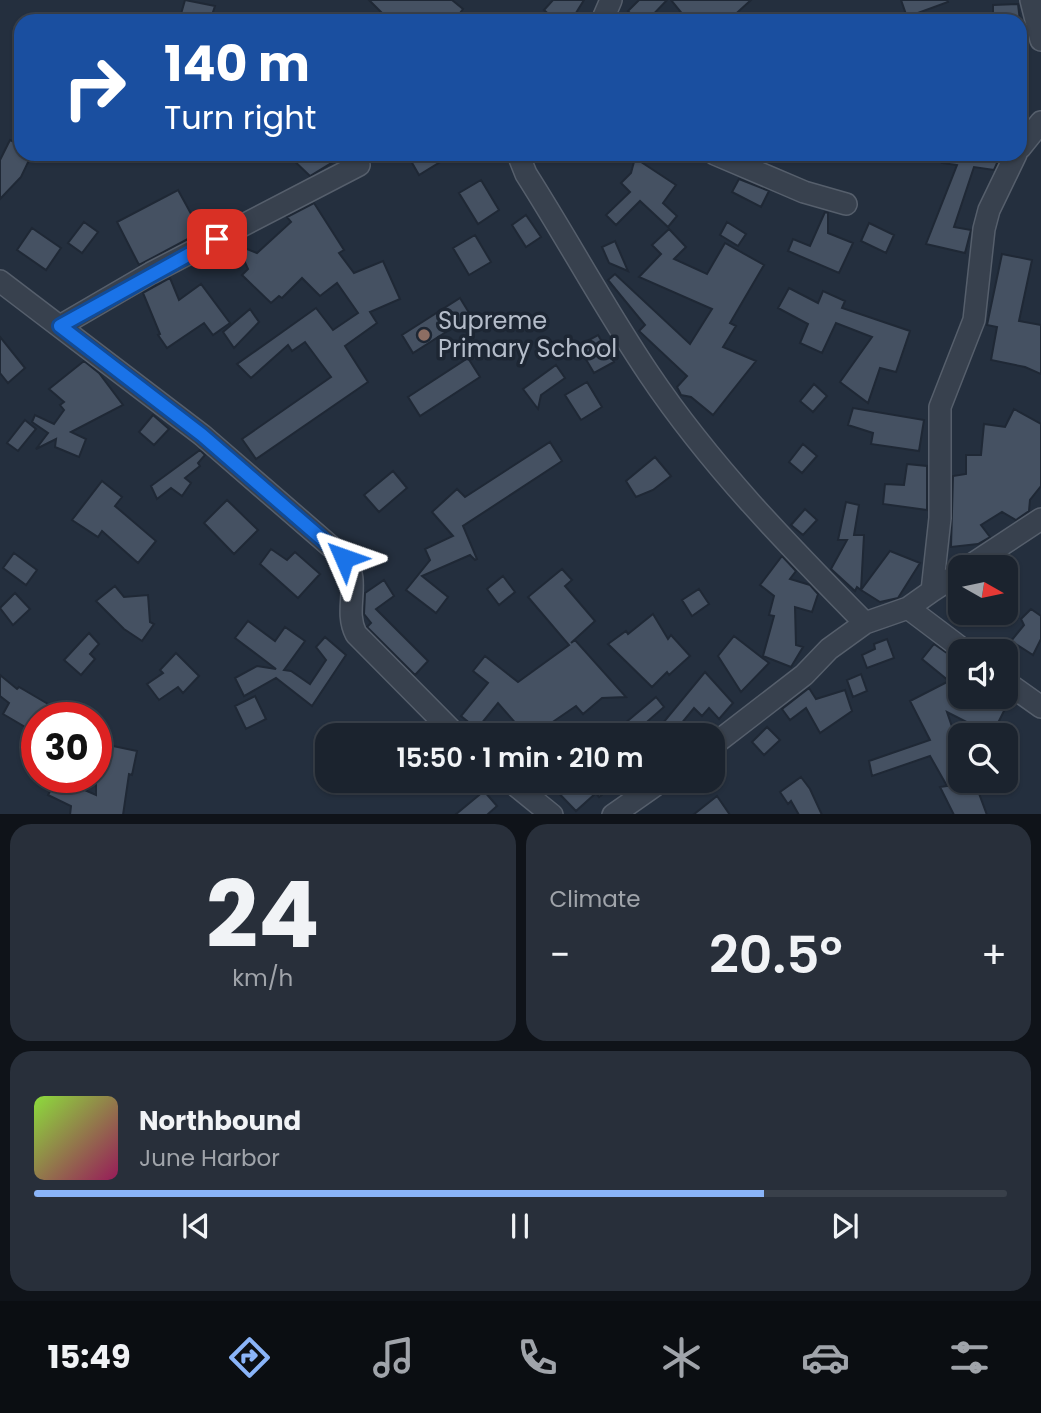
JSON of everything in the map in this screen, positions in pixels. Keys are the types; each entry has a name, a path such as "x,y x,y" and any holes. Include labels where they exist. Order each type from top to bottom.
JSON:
{"street":[{"path":"1031,0 1041,40"},
{"path":"1027,139 1041,122"},
{"path":"521,161 656,384 777,533 865,623"},
{"path":"731,161 804,192 846,205"},
{"path":"932,591 940,519 940,407 974,320 984,229 989,210 1013,161"},
{"path":"60,326 151,273 359,165"},
{"path":"0,281 202,435 344,558 353,575 351,620 356,634 444,723"},
{"path":"986,555 1041,519"},
{"path":"725,736 804,675 829,649 865,623 908,608 948,581"},
{"path":"908,608 949,639"},
{"path":"1018,690 1041,708"},
{"path":"525,793 552,814"},
{"path":"613,814 644,793"}],"building":[{"path":"185,0 215,6 212,14 181,14"},
{"path":"369,0 452,0 463,9 459,14 383,14"},
{"path":"553,0 584,0 575,14 548,14 544,10"},
{"path":"639,0 667,0 654,14 631,14 628,11"},
{"path":"671,0 751,0 736,14 682,14"},
{"path":"901,0 948,2 915,14 906,14"},
{"path":"1018,4 1019,14 993,14 993,5"},
{"path":"10,140 14,142 14,161 29,161 21,177 0,199 0,160"},
{"path":"294,161 335,161 310,176"},
{"path":"411,161 442,161 419,175"},
{"path":"634,161 640,161 676,185 663,203 677,216 668,227 640,201 616,225 606,215 630,192 621,183 631,173"},
{"path":"998,161 994,170 974,167 954,227 971,230 965,253 926,244 957,165 942,163"},
{"path":"739,179 769,191 761,207 732,192"},
{"path":"481,180 499,210 478,224 459,193"},
{"path":"178,190 201,232 139,265 117,222"},
{"path":"314,203 344,250 339,253 354,273 383,261 400,299 370,312 377,323 345,346 368,382 256,459 242,439 331,377 305,342 292,351 288,345 251,378 237,364 316,308 333,330 358,313 337,283 320,296 302,278 282,298 279,296 271,303 242,275 248,269 237,245 257,253 291,222 287,217"},
{"path":"825,212 828,213 828,233 853,243 839,273 788,251 793,239 810,246"},
{"path":"526,215 541,237 526,247 512,225"},
{"path":"84,222 98,232 82,253 68,243"},
{"path":"727,222 746,234 738,246 720,235"},
{"path":"869,223 894,235 886,253 861,241"},
{"path":"32,228 61,248 46,270 17,250"},
{"path":"669,229 686,247 674,259 707,274 725,243 764,265 730,323 736,326 723,347 756,361 713,415 691,397 681,395 677,387 687,376 639,331 645,325 608,280 615,274 690,344 712,309 639,277 661,254 652,245"},
{"path":"475,235 491,262 469,275 453,248"},
{"path":"615,241 628,271 609,263 602,247"},
{"path":"1002,254 1032,260 1019,321 1041,325 1041,374 1025,367 991,360 997,327 987,325"},
{"path":"170,278 179,300 201,284 230,323 213,335 204,323 167,348 158,335 160,334 143,293"},
{"path":"789,288 818,303 823,291 845,301 842,308 910,331 896,372 880,368 868,403 840,382 872,337 836,323 822,353 800,343 808,324 778,308"},
{"path":"460,298 471,316 413,353 402,335"},
{"path":"250,309 259,322 234,348 223,332"},
{"path":"598,335 614,362 594,373 578,346"},
{"path":"0,337 25,368 8,383 0,373"},
{"path":"468,358 480,377 420,416 408,397"},
{"path":"84,361 99,373 123,405 71,432 86,439 79,457 55,447 56,439 36,449 48,433 32,422 35,415 54,424 64,410 60,405 64,402 49,389"},
{"path":"556,365 565,378 541,395 538,409 523,389"},
{"path":"587,382 602,407 581,420 565,395"},
{"path":"814,384 827,396 813,412 800,401"},
{"path":"853,408 924,420 919,451 871,444 873,433 848,425"},
{"path":"1014,409 1041,424 1041,486 1030,500 1029,511 1016,520 1002,512 981,525 990,537 978,544 951,547 953,476 966,474 966,455 981,455 984,424 1005,427"},
{"path":"153,415 169,429 154,445 139,432"},
{"path":"25,420 36,429 18,451 7,443"},
{"path":"550,442 562,461 463,526 477,559 470,555 422,576 448,597 436,613 406,590 430,560 425,549 453,536 432,512 457,489 465,497"},
{"path":"803,444 817,456 802,473 789,462"},
{"path":"200,450 205,455 198,463 200,466 185,478 191,483 182,496 171,488 157,499 151,486"},
{"path":"655,457 671,476 653,490 636,497 626,481"},
{"path":"907,464 927,466 927,510 883,504 885,484 904,485"},
{"path":"393,471 407,488 379,512 364,495"},
{"path":"102,481 122,497 115,506 156,541 138,563 102,531 98,537 72,520"},
{"path":"227,500 258,530 234,554 204,523"},
{"path":"846,502 859,505 854,535 864,535 861,590 857,587 855,591 831,569 847,540 838,540"},
{"path":"805,509 817,520 803,535 791,525"},
{"path":"271,549 287,560 295,552 320,574 298,598 260,564"},
{"path":"890,551 920,563 898,598 880,602 861,590"},
{"path":"14,553 37,570 26,585 3,568"},
{"path":"782,556 796,571 790,579 810,585 818,594 812,612 795,607 796,645 803,647 791,667 763,656 774,616 769,615 774,596 760,585"},
{"path":"562,569 572,580 565,586 595,621 571,643 575,640 626,697 602,698 583,714 576,706 551,723 516,723 498,703 482,723 470,723 461,716 488,683 473,671 485,656 518,682 569,645 528,597"},
{"path":"503,576 515,592 499,605 487,589"},
{"path":"384,580 394,596 376,609 428,661 415,675 367,627 371,623 364,614 365,593"},
{"path":"115,586 124,597 148,595 150,622 154,624 142,641 124,629 96,601"},
{"path":"699,589 709,604 692,616 682,600"},
{"path":"15,593 30,609 13,625 0,608"},
{"path":"1031,609 1041,616 1041,639 1033,655 1018,645 1018,639 1013,639 1024,625 1021,619"},
{"path":"653,614 668,639 671,635 690,656 669,675 667,672 652,687 608,644 626,631 628,634"},
{"path":"248,621 275,641 285,627 305,641 284,670 291,671 310,684 326,660 316,647 325,637 346,655 312,706 276,678 244,696 235,678 257,666 276,669 235,638"},
{"path":"89,633 99,644 90,654 95,659 81,675 64,660"},
{"path":"734,636 769,663 741,692 718,656"},
{"path":"887,639 894,658 867,668 862,655 875,649 874,644"},
{"path":"934,644 948,654 948,680 922,659"},
{"path":"176,653 199,676 183,693 178,687 159,700 147,684 163,673 160,670"},
{"path":"705,672 733,703 719,719 709,708 702,716 694,708 682,723 663,723"},
{"path":"861,674 867,691 853,697 847,680"},
{"path":"0,675 17,689 19,687 45,702 21,702 21,725 3,714 9,703 0,696"},
{"path":"948,682 948,709 1005,709 998,723 969,723 947,712 951,723 948,723 948,793 979,793 987,814 954,814 940,787 947,786 930,756 872,776 869,761 930,740 910,701"},
{"path":"809,688 816,699 845,690 852,711 820,733 806,708 790,720 782,709"},
{"path":"255,696 266,719 246,729 235,706"},
{"path":"656,697 664,707 646,723 625,723"},
{"path":"767,727 780,740 764,755 752,742"},
{"path":"113,746 137,751 132,775 129,774 123,814 70,814 71,806 48,795 112,793"},
{"path":"801,777 822,814 798,814 791,801 788,804 780,792"},
{"path":"482,793 486,793 497,806 488,814 456,814"},
{"path":"559,793 596,793 576,811"},
{"path":"717,796 729,814 694,814"}],"place":[{"name":"Supreme Primary School","path":"424,335"}],"route":[{"path":"217,239 151,273 60,326 202,435 344,558"}]}
